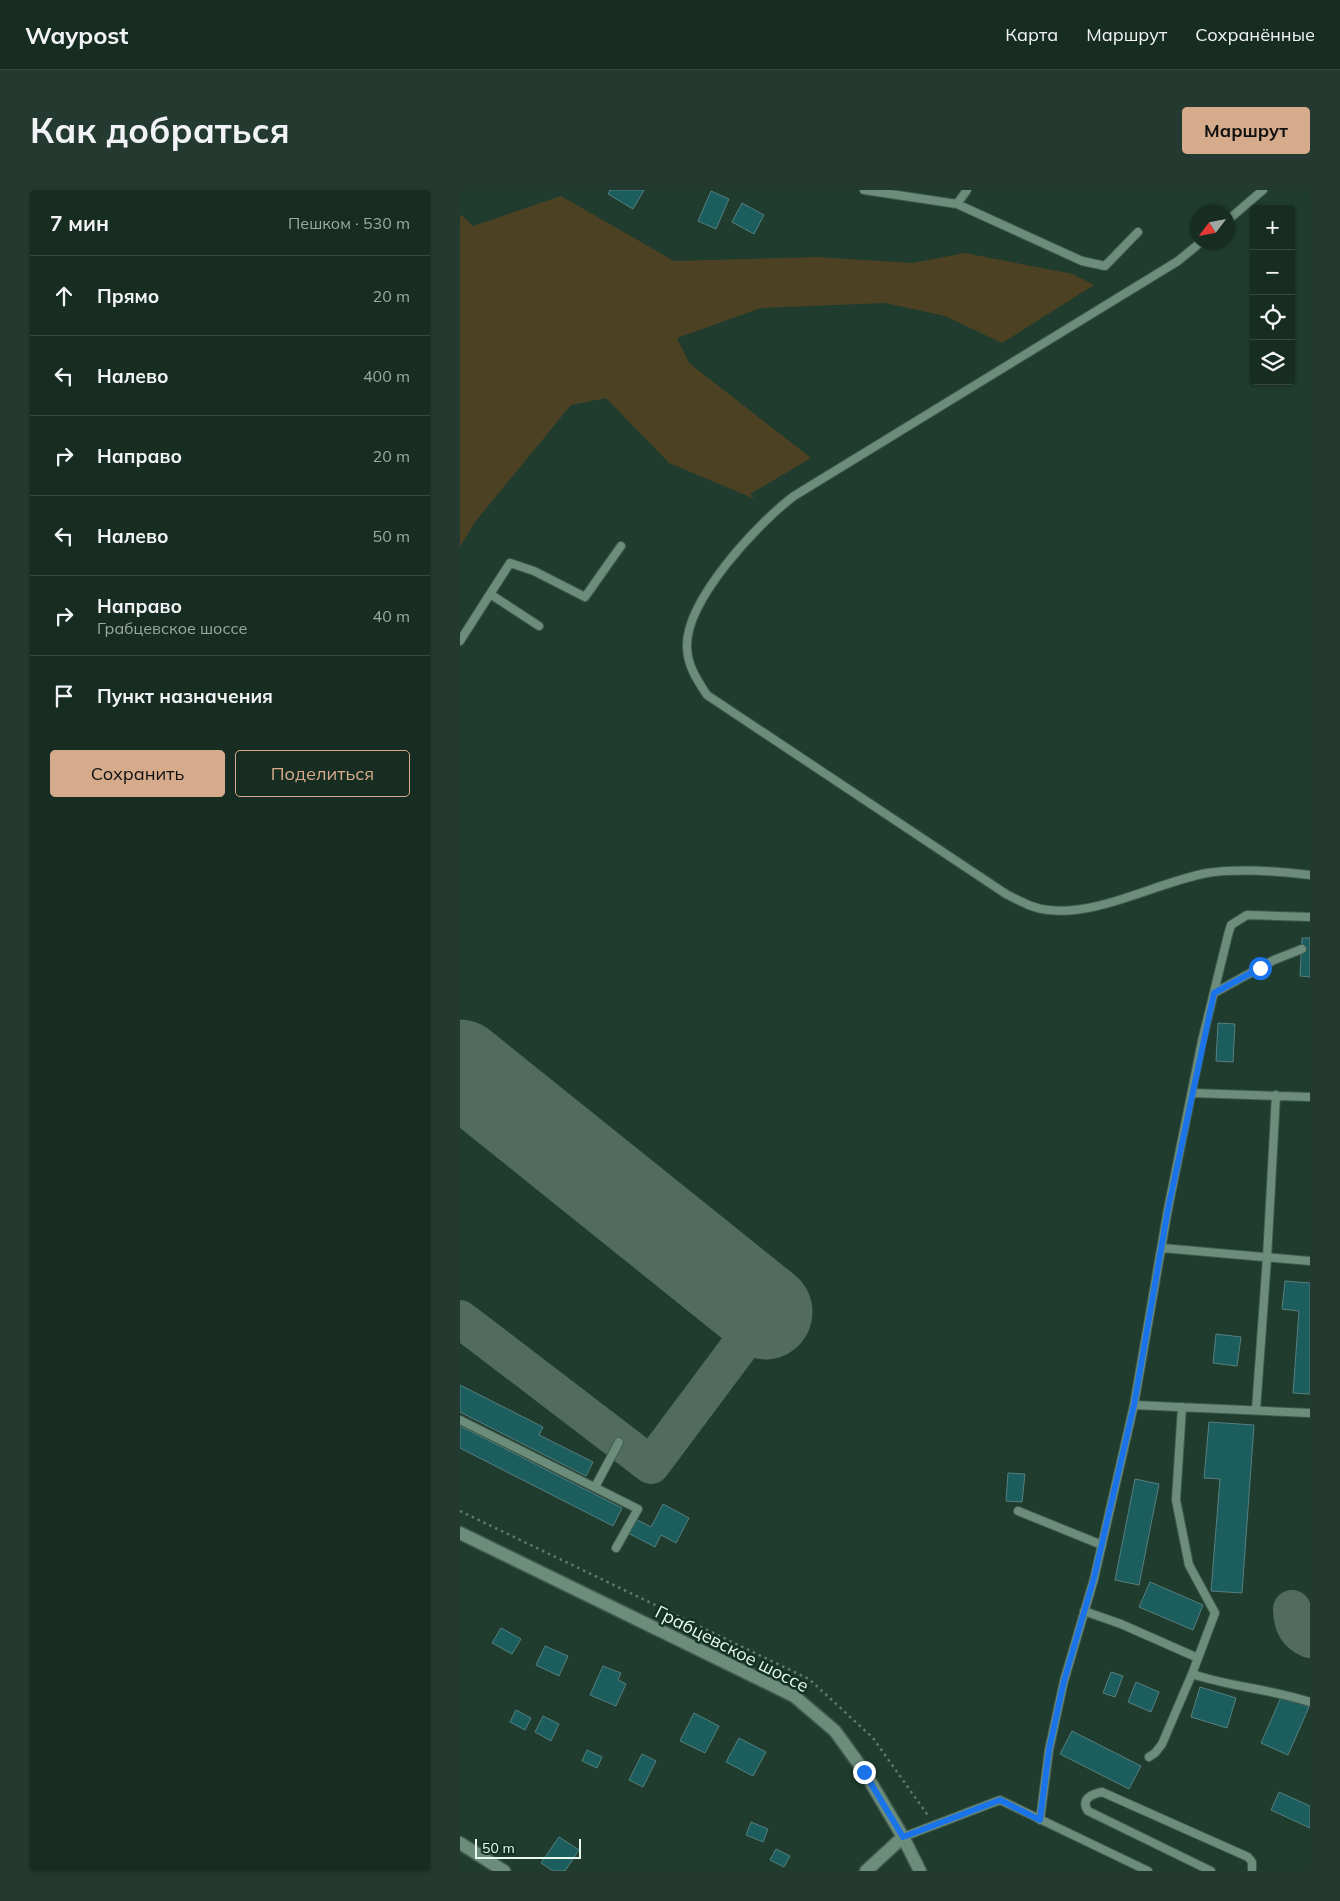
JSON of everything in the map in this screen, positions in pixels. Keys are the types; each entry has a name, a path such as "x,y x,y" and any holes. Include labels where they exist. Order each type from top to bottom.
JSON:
{"street":[{"name":"Грабцевское шоссе","path":"460,1533 794,1696 835,1731 864,1772 903,1837 920,1871"},
{"path":"866,1871 903,1837"},
{"path":"460,1843 504,1871"}],"lane":[{"path":"864,190 957,204 1082,261 1105,266 1138,232"},
{"path":"957,204 967,190"},
{"path":"1235,214 1263,190"},
{"path":"1190,250 1161,271 794,496 778,508 761,524 722,571 701,602 690,625 687,646 691,668 707,695 1006,894 1028,905 1047,910 1062,911 1093,906 1208,873 1245,870 1310,875"},
{"path":"460,641 510,564 534,571 585,597 621,546"},
{"path":"490,594 540,626"},
{"path":"1040,1820 1049,1750 1064,1681 1102,1545 1134,1405 1192,1093 1228,935 1235,922 1247,915 1310,917"},
{"path":"1214,993 1274,960 1302,949"},
{"path":"1192,1093 1310,1097"},
{"path":"1256,1410 1276,1095"},
{"path":"1162,1248 1310,1261"},
{"path":"1134,1405 1310,1414"},
{"path":"1149,1757 1156,1753 1162,1744 1192,1674 1215,1613 1189,1565 1176,1500 1182,1407"},
{"path":"460,1420 638,1509 616,1548"},
{"path":"595,1487 619,1442"},
{"path":"1018,1511 1102,1545"},
{"path":"1084,1611 1121,1624 1198,1658"},
{"path":"1192,1674 1221,1684 1289,1695 1310,1702"},
{"path":"1211,1871 1088,1811 1085,1805 1086,1800 1094,1793 1102,1792 1248,1857 1252,1862 1252,1871"},
{"path":"903,1837 1000,1800 1148,1871"}],"shaded area":[{"path":"561,196 674,261 817,257 913,263 965,253 1073,274 1094,285 1002,343 945,316 885,303 761,308 677,338 689,363 811,458 750,494 755,499 669,463 606,398 571,405 475,522 460,547 460,214 473,226"}],"building":[{"path":"610,190 644,190 633,209 608,194"},
{"path":"711,191 729,199 716,229 698,221"},
{"path":"742,203 764,215 754,234 732,222"},
{"path":"1302,938 1310,938 1310,977 1300,976"},
{"path":"1218,1023 1235,1024 1233,1062 1216,1061"},
{"path":"1285,1281 1310,1283 1310,1394 1293,1393 1299,1311 1282,1309"},
{"path":"1216,1334 1241,1337 1237,1366 1213,1363"},
{"path":"460,1385 543,1427 539,1435 593,1462 586,1476 460,1412"},
{"path":"1209,1422 1254,1425 1242,1593 1211,1591 1220,1479 1204,1478"},
{"path":"460,1426 622,1508 613,1526 460,1448"},
{"path":"1008,1473 1025,1474 1022,1502 1006,1501"},
{"path":"1135,1479 1159,1484 1139,1585 1115,1580"},
{"path":"663,1504 689,1518 676,1543 661,1535 655,1547 628,1533 636,1519 651,1527"},
{"path":"1150,1582 1203,1605 1193,1630 1139,1607"},
{"path":"501,1628 521,1639 512,1654 492,1643"},
{"path":"545,1646 568,1656 559,1676 536,1665"},
{"path":"603,1666 621,1673 618,1680 626,1684 616,1706 590,1695"},
{"path":"1111,1672 1123,1676 1115,1697 1103,1693"},
{"path":"1136,1682 1159,1692 1151,1712 1128,1702"},
{"path":"1200,1687 1236,1698 1227,1728 1191,1717"},
{"path":"1282,1695 1309,1707 1288,1755 1261,1743"},
{"path":"516,1710 531,1718 525,1730 510,1722"},
{"path":"694,1713 719,1726 705,1753 680,1741"},
{"path":"543,1716 559,1724 551,1741 535,1732"},
{"path":"1072,1731 1141,1766 1129,1789 1060,1754"},
{"path":"739,1738 766,1752 753,1776 726,1762"},
{"path":"587,1750 602,1757 597,1768 582,1761"},
{"path":"642,1754 656,1761 643,1787 629,1780"},
{"path":"1279,1792 1310,1806 1310,1828 1271,1810"},
{"path":"751,1822 768,1829 763,1842 746,1835"},
{"path":"559,1837 579,1850 565,1871 553,1871 541,1863"},
{"path":"776,1849 790,1856 784,1867 770,1860"}],"taxiway":[{"path":"460,1319 651,1465 765,1312"},
{"path":"1292,1609 1293,1619 1298,1631 1310,1639"}],"runway":[{"path":"460,1067 765,1312"}],"route":[{"path":"864,1772 903,1837 1000,1800 1040,1820 1049,1750 1064,1681 1094,1578 1134,1405 1168,1209 1202,1041 1214,993 1260,968"}]}
